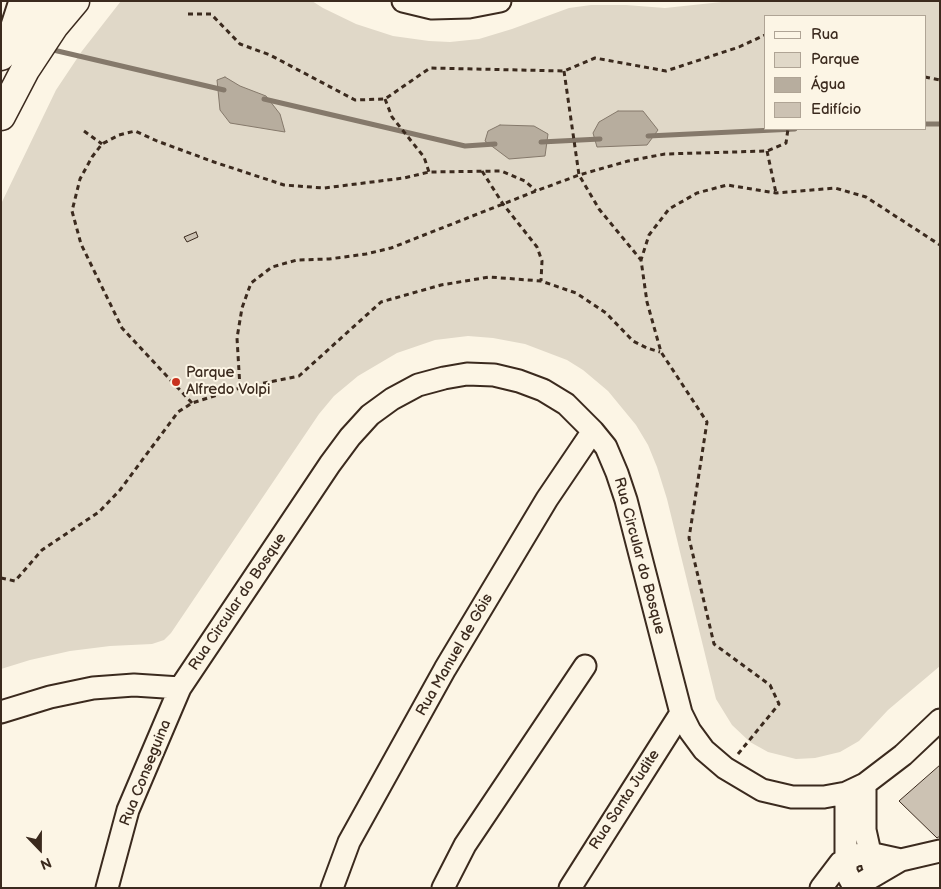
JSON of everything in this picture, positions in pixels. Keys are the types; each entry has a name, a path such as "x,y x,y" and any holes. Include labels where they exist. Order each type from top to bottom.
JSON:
{"main road":[{"path":"2,54 42,1"},
{"path":"1,116 25,70 54,26 75,1"}],"street":[{"path":"2,54 20,1"},
{"path":"403,1 432,8 470,8 500,1"},
{"name":"Rua Circular do Bosque","path":"180,688 330,464 350,437 370,415 392,398 418,385 467,374 494,375 519,381 543,390 566,404 606,447 626,500 681,713 690,731 704,750 725,768 762,790 792,798 824,798 846,793 865,784 903,755 940,720"},
{"name":"Rua Manuel de Góis","path":"332,888 349,842 445,669 547,499 593,431"},
{"path":"443,888 465,846 585,666"},
{"path":"1,712 50,697 93,688 134,685 180,688"},
{"name":"Rua Conseguina","path":"107,888 128,810 180,688"},
{"name":"Rua Santa Judite","path":"570,888 681,713"},
{"path":"865,784 865,822 874,876"},
{"path":"846,793 846,872 854,887 901,860 940,851"},
{"path":"821,888 840,864 856,855 869,853 901,860"}],"path":[{"path":"188,14 211,14 240,44 270,55 355,100 385,99 430,68 564,71 594,58 666,71 739,47 764,36"},
{"path":"564,71 579,175 599,209 641,260"},
{"path":"926,77 940,80"},
{"path":"385,99 392,117 413,140 424,157 429,172"},
{"path":"240,388 237,338 242,308 251,283 272,267 297,260 329,259 392,248 579,175 628,161 665,154 767,151 786,143 788,130"},
{"path":"84,131 102,144"},
{"path":"192,403 122,328 82,244 72,211 80,179 92,157 102,144 135,131 206,159 284,185 324,188 404,178 429,172 501,171 525,181 536,191"},
{"path":"767,151 776,193"},
{"path":"482,171 503,204 537,247 542,261 541,281"},
{"path":"725,768 750,742 779,704 770,685 714,644 689,538 707,422 661,352 647,302 641,260 649,235 669,209 696,193 727,185 776,193 835,188 866,197 940,245"},
{"path":"1,578 15,581 42,550 99,512 120,490 178,412 192,403 240,388 299,376 380,302 441,285 489,277 541,281 576,293 606,313 633,341 661,352"}],"green space":[{"name":"Parque Alfredo Volpi","path":"121,1 312,1 356,24 393,36 450,42 479,39 569,8 591,5 665,8 731,1 940,1 940,666 888,710 859,741 840,752 815,758 796,759 768,752 750,742 732,725 716,699 667,499 648,445 636,425 608,391 583,370 567,360 525,344 468,336 435,340 397,353 358,376 334,396 319,414 171,633 164,640 152,644 110,646 70,651 1,669 1,204 56,90 82,51"}],"water":[{"path":"225,77 240,86 266,96 280,114 285,132 230,123 220,110 217,80"},
{"path":"618,111 643,111 658,130 647,145 597,147 593,133 599,122"},
{"path":"500,125 534,126 548,134 545,156 509,159 485,141 488,131"}],"building":[{"path":"196,232 198,237 187,242 184,237"},
{"path":"940,765 940,836 937,838 899,801"}],"waterway":[{"path":"49,49 224,90"},
{"path":"264,99 465,146 495,144"},
{"path":"926,124 940,124"},
{"path":"648,136 774,130"},
{"path":"541,142 600,139"}],"place":[{"name":"Parque Alfredo Volpi","path":"176,382"}]}
